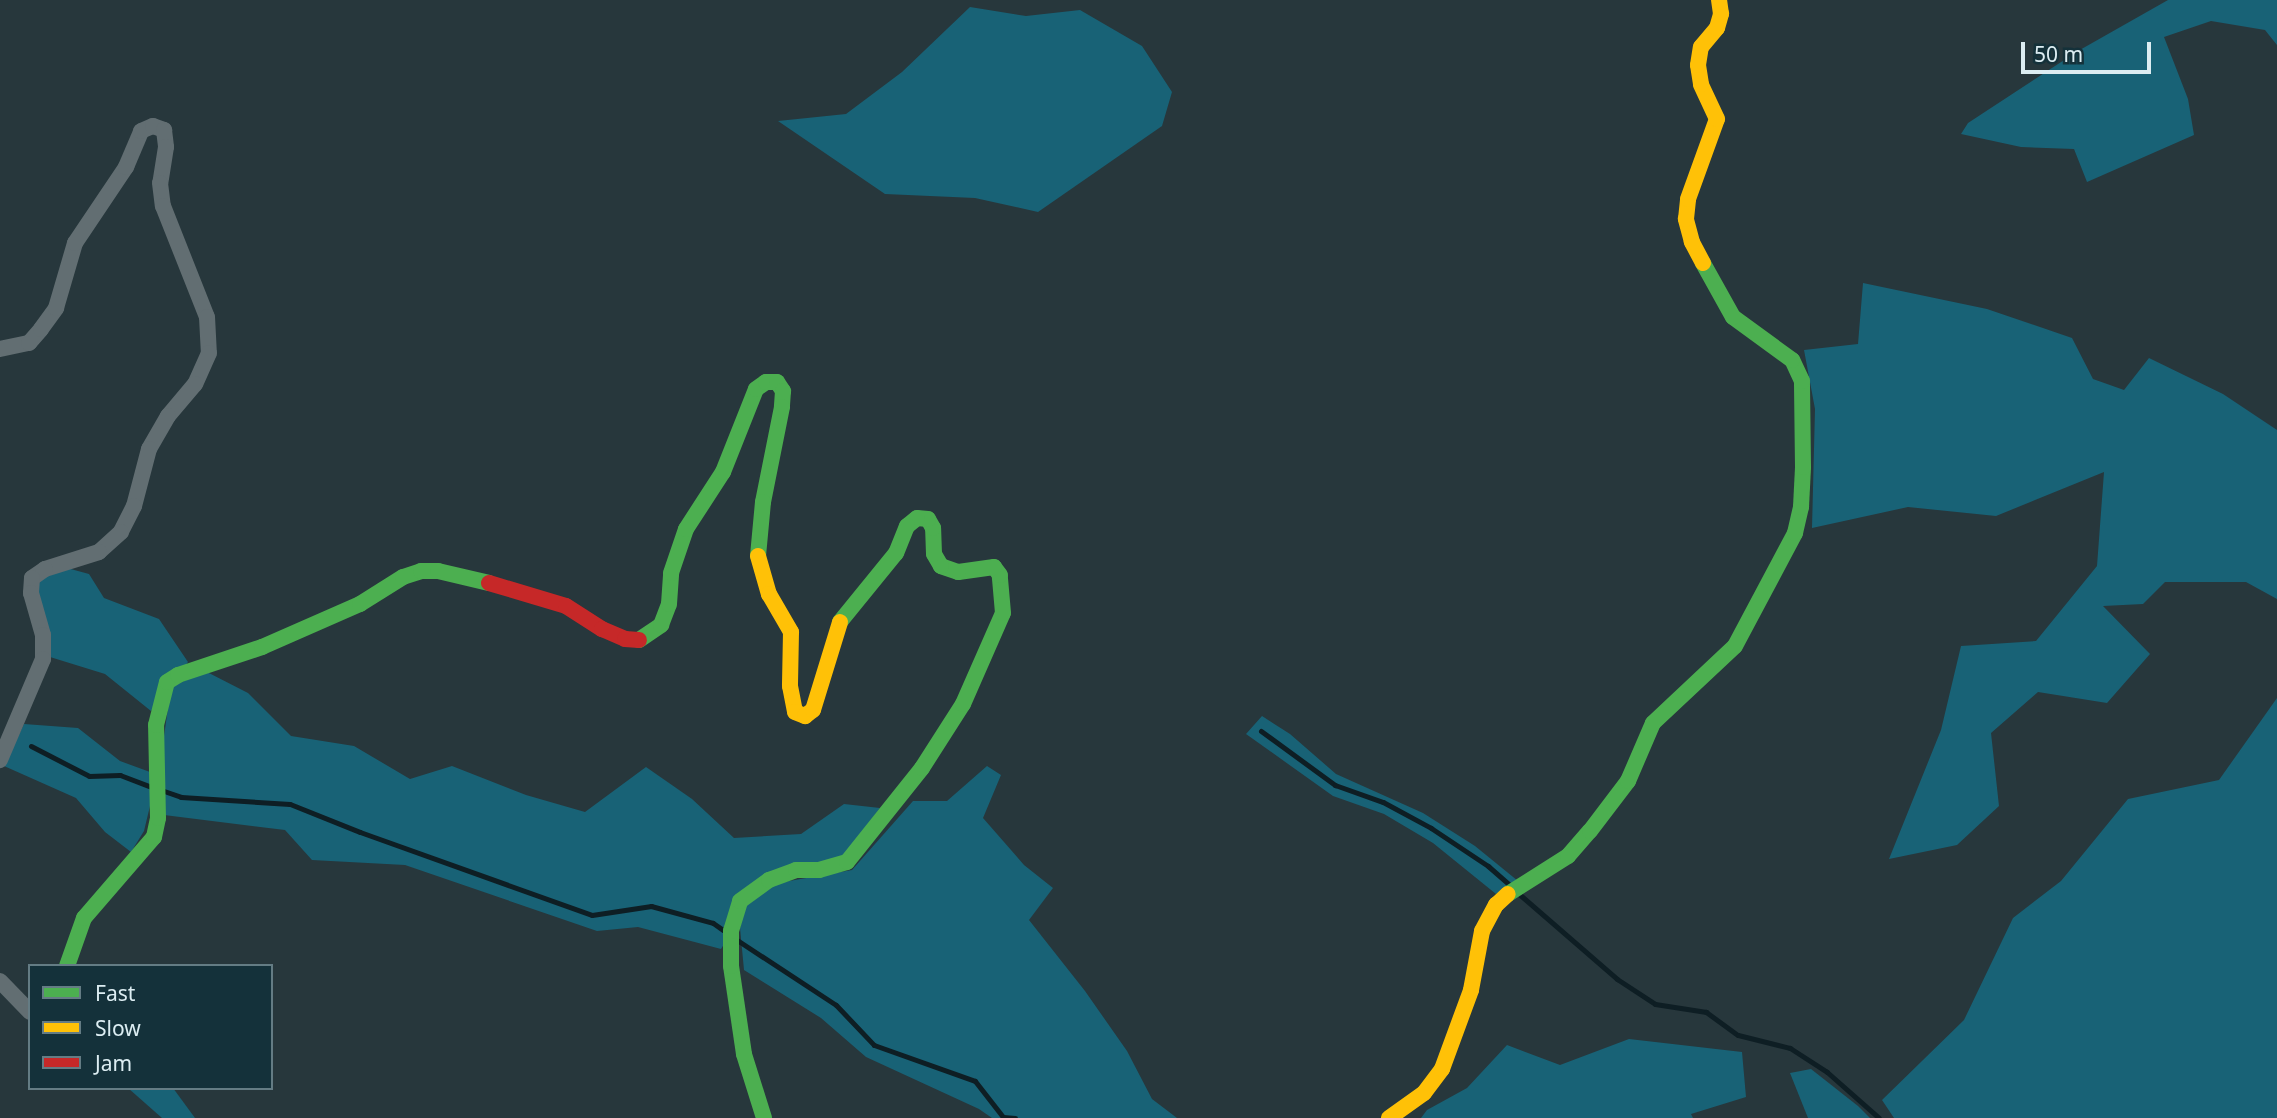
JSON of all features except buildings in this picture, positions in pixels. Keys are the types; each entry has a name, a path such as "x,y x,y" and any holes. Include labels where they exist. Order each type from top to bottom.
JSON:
{"street":[{"path":"1388,1118 1424,1093 1442,1069 1471,990 1482,932 1496,905 1512,890 1568,856 1590,831 1628,781 1653,723 1735,646 1794,533 1801,507 1802,381 1792,360 1733,317 1692,242 1686,219 1688,199 1717,119 1702,84 1698,65 1702,47 1717,28 1721,13 1719,0"},
{"path":"0,349 29,343 41,329 56,308 75,243 126,167 141,131 153,126 164,130 166,147 160,183 163,206 206,317 209,353 195,384 168,416 149,449 134,506 121,532 99,552 45,569 32,578 30,593 43,635 43,659 0,760"},
{"path":"68,964 84,918 154,837 158,818 156,724 167,682 178,675 262,648 360,604 403,577 421,571 438,571 509,588 566,606 602,629 625,639 643,640 661,625 669,604 671,573 686,529 735,448 748,404 756,388 766,382 777,382 783,391 782,407 763,502 758,556 769,594 791,632 790,694 795,712 805,716 813,710 840,622 896,553 907,526 917,518 928,519 933,528 934,554 941,566 958,572 994,568 1002,583 1003,613 963,704 916,777 847,862 819,870 796,870 769,880 740,901 731,932 731,966 744,1054 764,1118"},
{"path":"0,981 28,1010"}],"shaded area":[{"path":"2168,0 2277,0 2277,45 2265,30 2211,21 2164,37 2188,99 2194,135 2087,182 2074,149 2021,147 1961,134 1968,123 2078,51"},
{"path":"970,7 1026,16 1080,10 1142,46 1172,92 1162,126 1038,212 975,198 885,194 778,121 846,114 902,72"},
{"path":"1863,283 1987,309 2072,338 2093,379 2124,390 2149,358 2223,394 2277,430 2277,599 2246,582 2165,582 2143,604 2103,606 2150,654 2107,703 2038,692 1991,733 1999,806 1957,845 1889,859 1941,730 1961,646 2036,641 2097,566 2104,472 1996,516 1908,507 1812,528 1815,409 1804,350 1858,344"},
{"path":"67,568 89,574 104,598 159,619 188,662 151,711 105,674 50,657 36,588 43,577"},
{"path":"205,671 248,693 291,736 354,746 410,779 452,766 526,795 585,812 646,767 692,799 734,838 801,834 844,804 880,808 842,859 767,876 721,949 638,927 597,931 405,865 312,860 285,830 164,815 162,750 171,687"},
{"path":"2277,698 2277,1118 1894,1118 1882,1100 1964,1020 2013,918 2061,881 2128,799 2219,780"},
{"path":"1262,716 1290,734 1336,774 1423,813 1475,846 1518,881 1496,894 1433,843 1384,814 1333,796 1246,734"},
{"path":"24,724 78,728 120,761 150,772 150,806 144,831 131,852 105,832 76,798 4,766"},
{"path":"987,766 1001,775 983,818 1024,865 1053,888 1029,920 1085,991 1127,1051 1152,1099 1177,1118 992,1118 979,1109 866,1057 821,1018 744,970 740,928 745,906 772,884 852,870 913,801 947,801"},
{"path":"1629,1039 1742,1052 1746,1097 1691,1114 1693,1118 1421,1118 1427,1110 1467,1088 1507,1045 1560,1065"},
{"path":"1811,1069 1870,1118 1808,1118 1790,1073"},
{"path":"130,1090 174,1090 195,1118 162,1118"}],"waterway":[{"path":"1261,731 1335,785 1383,802 1431,828 1488,866 1510,885"},
{"path":"31,746 89,776 120,775 152,787"},
{"path":"164,791 181,797 290,804 360,832 592,915 651,906 713,923 723,930"},
{"path":"1519,894 1617,979 1655,1004 1706,1012 1738,1035 1790,1048 1827,1072 1879,1118"},
{"path":"737,940 836,1005 874,1045 975,1081 1003,1117 1015,1118"}],"traffic: fast":[{"path":"1508,894 1568,856 1590,831 1628,781 1653,723 1735,646 1795,533 1801,507 1803,467 1802,381 1792,360 1733,317 1703,263"},
{"path":"639,640 661,625 669,604 671,573 686,529 723,472 756,389 766,382 777,382 783,391 782,407 763,502 758,556"},
{"path":"764,1118 744,1054 731,966 731,931 740,901 769,880 796,870 819,870 847,862 922,768 963,704 1003,613 1000,575 994,567 958,572 941,566 934,554 933,528 928,519 917,518 907,526 896,553 840,622"},
{"path":"68,964 84,918 154,837 158,818 156,725 167,682 178,675 262,647 360,604 403,577 421,571 438,571 489,583"}],"traffic: slow":[{"path":"1703,263 1692,242 1686,219 1688,199 1717,119 1701,84 1698,65 1701,47 1717,28 1721,14 1719,0"},
{"path":"758,556 769,594 791,632 790,686 795,712 805,716 813,710 840,622"},
{"path":"1389,1118 1424,1093 1442,1069 1471,990 1482,931 1496,905 1508,894"}],"traffic: jam":[{"path":"489,583 566,606 602,629 625,639 639,640"}]}
